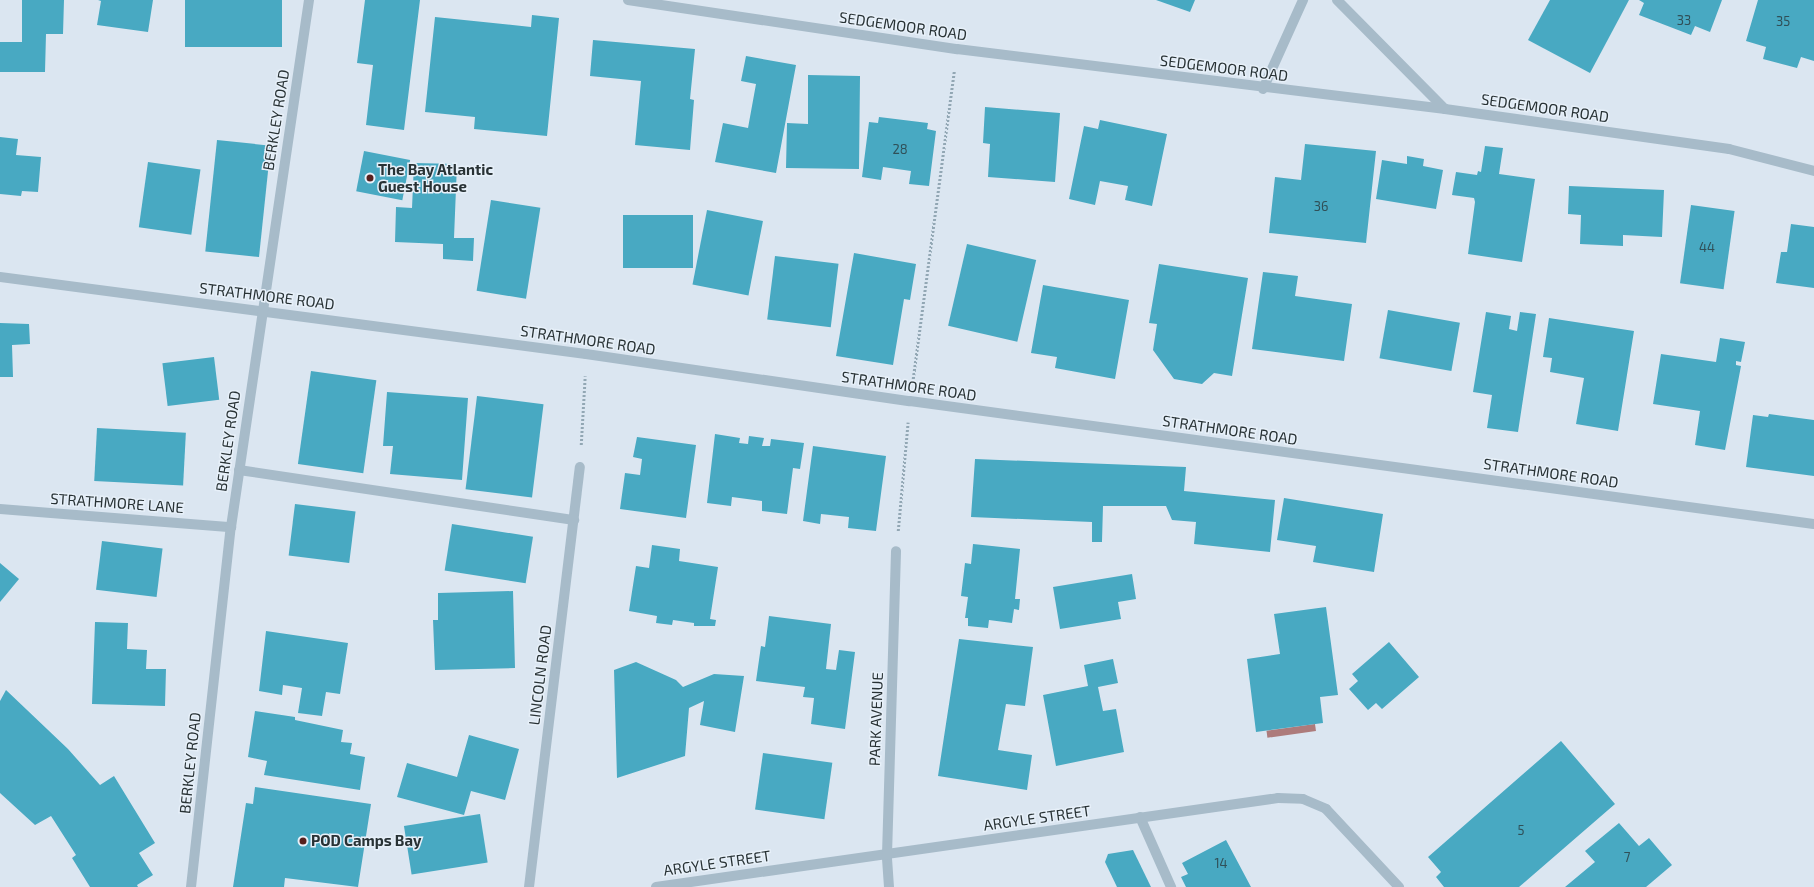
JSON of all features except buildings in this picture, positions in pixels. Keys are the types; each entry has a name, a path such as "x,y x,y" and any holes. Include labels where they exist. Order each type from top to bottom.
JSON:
{"street":[{"name":"BERKLEY ROAD","path":"191,887 231,527 309,0"},
{"name":"SEDGEMOOR ROAD","path":"628,0 957,49 1263,89 1445,110 1729,149 1814,171"},
{"path":"1263,89 1303,0"},
{"path":"1337,0 1445,110"},
{"name":"STRATHMORE ROAD","path":"0,277 586,354 910,402 1814,524"},
{"name":"LINCOLN ROAD","path":"529,887 580,467"},
{"path":"239,470 574,520"},
{"name":"STRATHMORE LANE","path":"0,509 231,527"},
{"name":"PARK AVENUE","path":"889,887 887,855 896,551"},
{"name":"ARGYLE STREET","path":"656,887 887,855 1253,800 1303,799 1326,808 1390,883 1399,887"},
{"path":"1140,817 1172,887"}],"path":[{"path":"896,551 910,402 957,49"},
{"path":"580,467 586,354"}],"shaded area":[{"path":"1315,724 1316,731 1267,738 1266,731"}],"place":[{"name":"The Bay Atlantic Guest House","path":"370,178"},
{"name":"POD Camps Bay","path":"303,841"}]}
